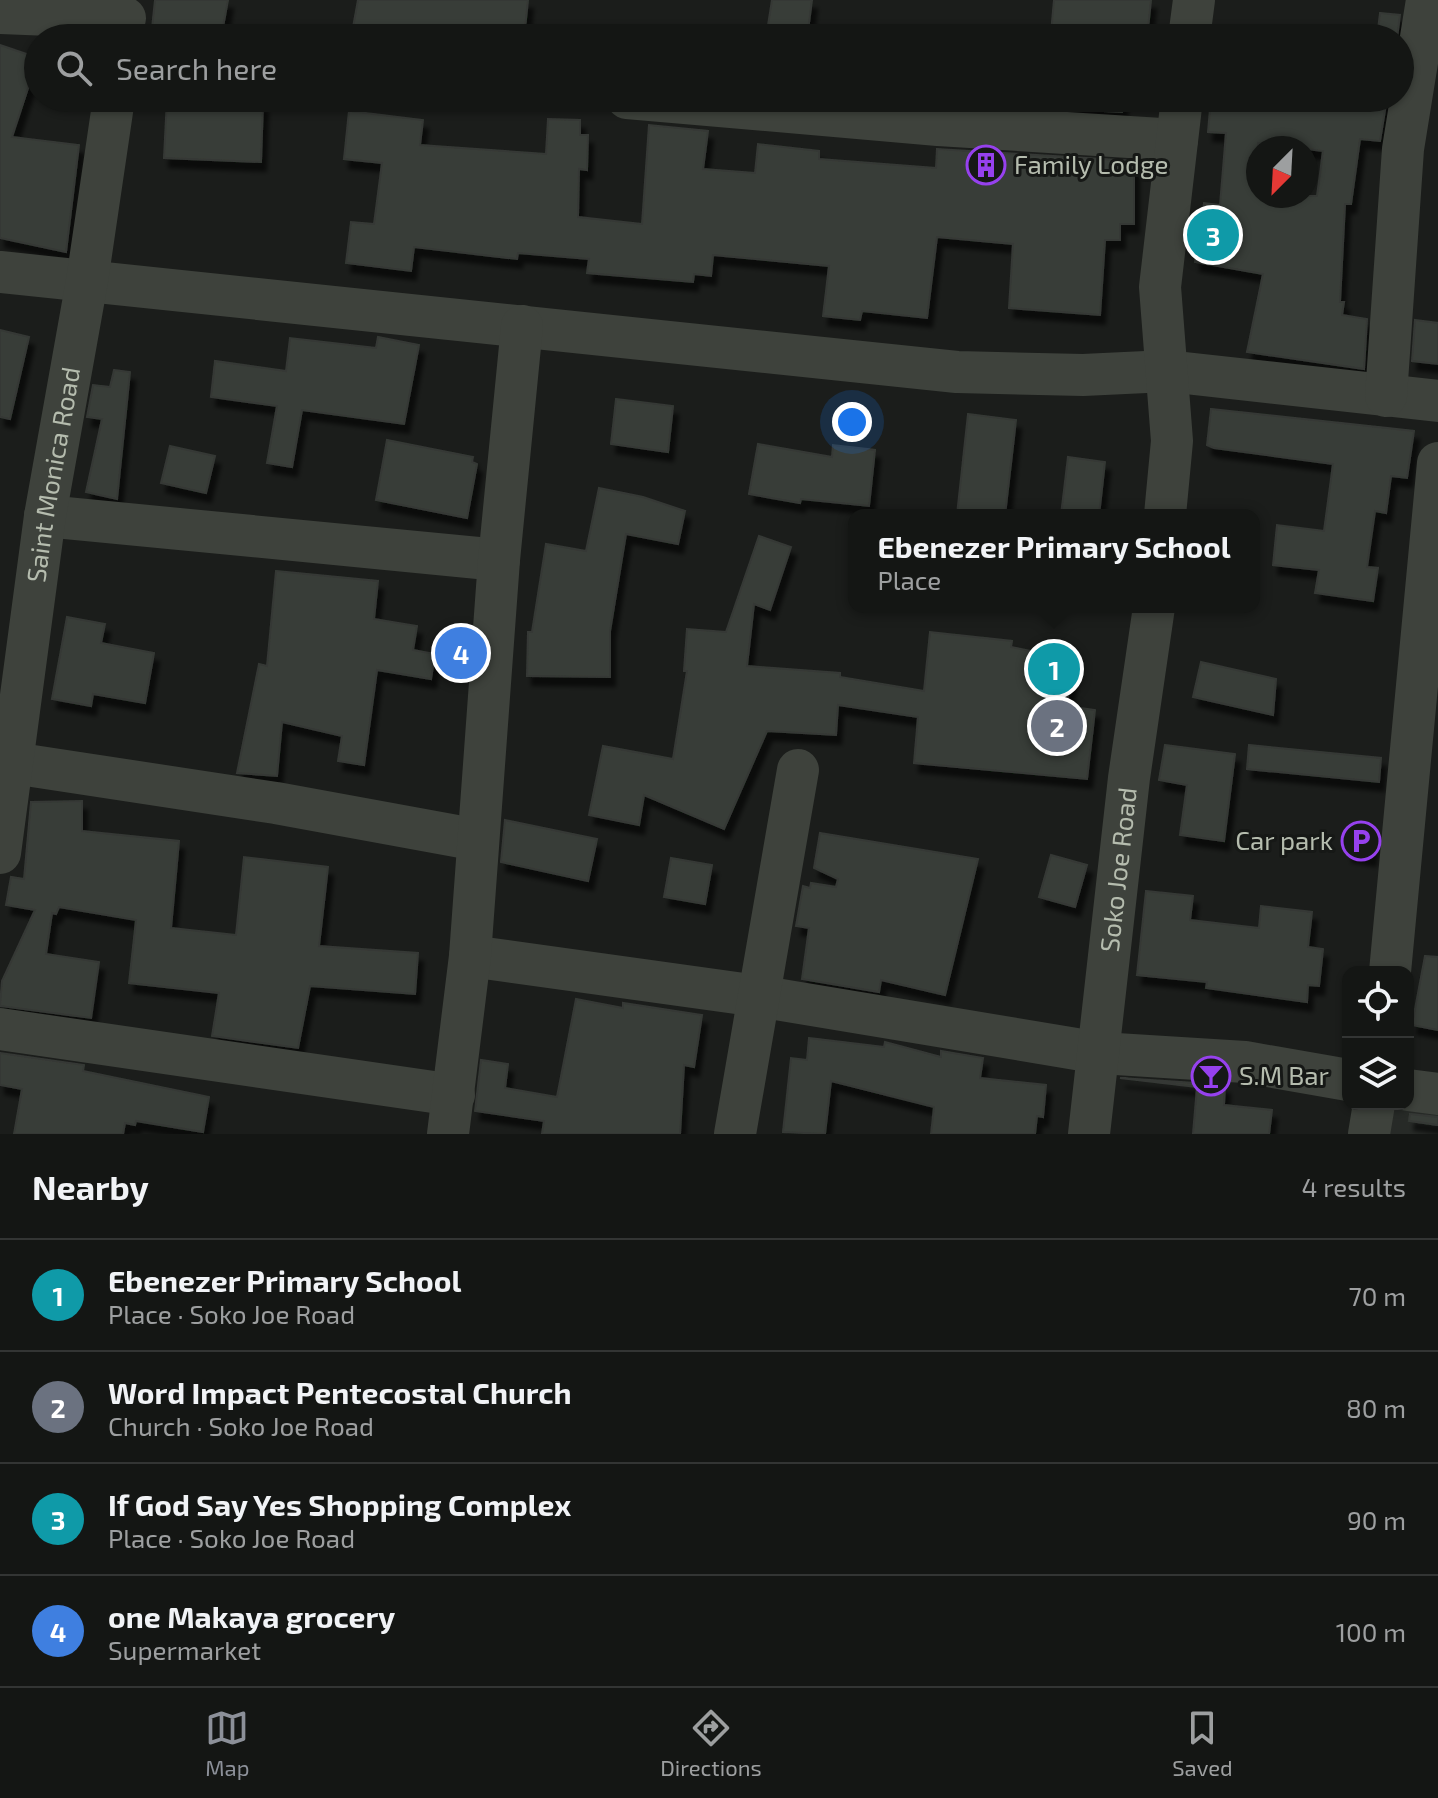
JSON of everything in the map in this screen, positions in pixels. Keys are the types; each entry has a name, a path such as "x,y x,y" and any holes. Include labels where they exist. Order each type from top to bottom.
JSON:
{"street":[{"path":"1191,24 1194,0"},
{"path":"1414,81 1427,0"},
{"path":"0,13 125,19"},
{"name":"Saint Monica Road","path":"0,853 45,516 87,281 112,112"},
{"path":"788,112 1177,140"},
{"path":"1166,509 1172,441 1160,287 1180,112"},
{"path":"1386,396 1403,149 1409,112"},
{"path":"0,272 957,372 1083,375 1167,371 1438,401"},
{"path":"0,1029 451,1114 470,956 499,560 522,326"},
{"path":"1391,966 1438,463"},
{"path":"45,516 499,560"},
{"name":"Soko Joe Road","path":"1089,1134 1129,778 1153,613"},
{"path":"13,763 276,803 478,840"},
{"path":"735,1134 798,770"},
{"path":"470,956 758,996 1100,1053 1245,1062 1342,1079"},
{"path":"1414,1091 1438,1094"},
{"path":"1369,1134 1373,1110"}],"shaded area":[{"path":"1438,1083 1438,1134 1389,1134 1392,1110 1414,1110 1414,1094"}],"building":[{"path":"155,0 228,0 224,24 152,24"},
{"path":"358,0 528,0 525,24 354,24"},
{"path":"772,0 812,0 809,24 768,24"},
{"path":"1054,0 1151,0 1148,24 1052,24"},
{"path":"1380,13 1400,15 1399,24 1379,24"},
{"path":"0,45 24,53 24,101 12,137 79,145 66,252 0,238"},
{"path":"166,112 263,112 261,162 164,158"},
{"path":"349,112 423,120 420,145 546,154 548,119 580,120 580,135 588,135 587,170 579,169 578,217 642,224 649,125 708,131 703,169 755,173 758,144 819,151 819,159 936,168 937,149 1134,161 1134,224 1120,224 1120,240 1105,240 1100,315 1009,308 1013,244 937,237 927,318 862,311 860,320 823,316 829,266 713,255 711,276 694,274 693,282 587,273 589,259 518,253 517,259 414,247 411,271 346,263 351,222 374,224 382,163 344,159"},
{"path":"1210,112 1385,112 1380,141 1360,139 1351,204 1345,204 1340,302 1344,302 1342,315 1367,319 1364,369 1247,352 1263,274 1195,262 1204,203 1220,205 1226,133 1208,132"},
{"path":"1415,320 1438,323 1438,364 1412,361"},
{"path":"0,330 29,337 10,419 0,417"},
{"path":"378,337 419,345 404,424 302,410 292,467 267,463 277,406 211,397 215,361 286,371 290,338 376,348"},
{"path":"114,370 130,372 117,499 86,492 102,419 87,417 93,385 110,387"},
{"path":"616,399 673,406 668,452 611,444"},
{"path":"1211,409 1414,431 1407,478 1391,476 1386,513 1375,511 1367,567 1378,568 1373,601 1315,593 1319,570 1273,565 1277,525 1324,531 1333,464 1207,445"},
{"path":"968,414 1016,420 1006,509 958,509"},
{"path":"387,440 473,457 472,462 477,464 467,518 376,500"},
{"path":"758,444 832,457 833,445 875,450 869,506 801,499 800,503 749,494"},
{"path":"170,446 215,456 206,493 161,483"},
{"path":"1068,457 1105,462 1100,509 1062,509"},
{"path":"599,488 643,497 685,511 678,544 626,534 610,631 610,677 527,676 528,632 532,632 546,544 586,551"},
{"path":"759,536 791,547 770,610 754,604 747,666 840,673 840,677 924,691 930,632 1012,641 1011,647 1075,660 1066,706 1095,710 1087,779 914,763 918,717 838,705 836,735 767,731 724,829 644,795 639,825 589,815 603,746 673,759 687,671 684,671 687,629 726,632"},
{"path":"276,571 378,581 374,619 417,626 413,650 435,654 431,679 377,670 364,765 338,761 342,736 282,722 277,776 237,773 259,664 267,666"},
{"path":"67,617 105,624 101,643 154,653 145,703 93,694 91,706 52,699"},
{"path":"1201,662 1276,679 1273,715 1193,697"},
{"path":"1165,745 1235,754 1224,841 1180,835 1187,785 1159,780"},
{"path":"1249,745 1381,758 1379,782 1247,769"},
{"path":"82,801 82,831 179,841 171,928 236,935 244,857 328,867 319,946 418,953 415,994 310,986 298,1048 212,1036 219,993 129,983 136,920 59,907 56,914 52,913 46,954 99,962 91,1018 0,1006 2,981 35,910 6,905 11,877 24,879 31,802"},
{"path":"505,820 597,839 588,881 501,862"},
{"name":"Car park","path":"1352,824 1375,828 1371,857 1347,853"},
{"path":"820,833 978,859 945,995 881,980 879,992 802,979 809,928 796,926 803,886 810,888 811,883 836,887 838,879 814,868"},
{"path":"1051,855 1087,865 1075,907 1039,897"},
{"path":"671,858 712,865 705,904 664,897"},
{"path":"1146,891 1193,896 1190,920 1259,928 1261,906 1312,912 1308,947 1323,949 1319,986 1308,985 1307,1002 1206,988 1207,982 1137,975"},
{"path":"1425,956 1438,957 1438,1030 1414,1025"},
{"path":"576,999 623,1008 623,1003 702,1015 694,1067 684,1065 680,1134 542,1134 544,1121 475,1111 481,1060 508,1064 505,1088 557,1097"},
{"path":"809,1038 884,1047 885,1042 941,1057 941,1051 983,1058 980,1078 1046,1085 1043,1117 1037,1116 1035,1134 931,1134 934,1107 831,1081 825,1134 783,1132 791,1058 807,1060"},
{"path":"0,1053 84,1065 83,1071 209,1097 203,1132 136,1121 135,1125 125,1123 123,1134 14,1134 22,1089 0,1085"},
{"path":"1120,1078 1225,1085 1224,1105 1272,1110 1269,1134 1193,1134 1197,1087"},
{"path":"1410,1114 1438,1117 1438,1125 1409,1121"}],"place":[{"name":"Family Lodge","path":"986,165"},
{"name":"If God Say Yes Shopping Complex","path":"1213,235"},
{"name":"one Makaya grocery","path":"461,653"},
{"name":"Ebenezer Primary School","path":"1054,669"},
{"name":"Word Impact Pentecostal Church","path":"1057,726"},
{"name":"Car park","path":"1361,841"},
{"name":"S.M Bar","path":"1211,1076"}]}
